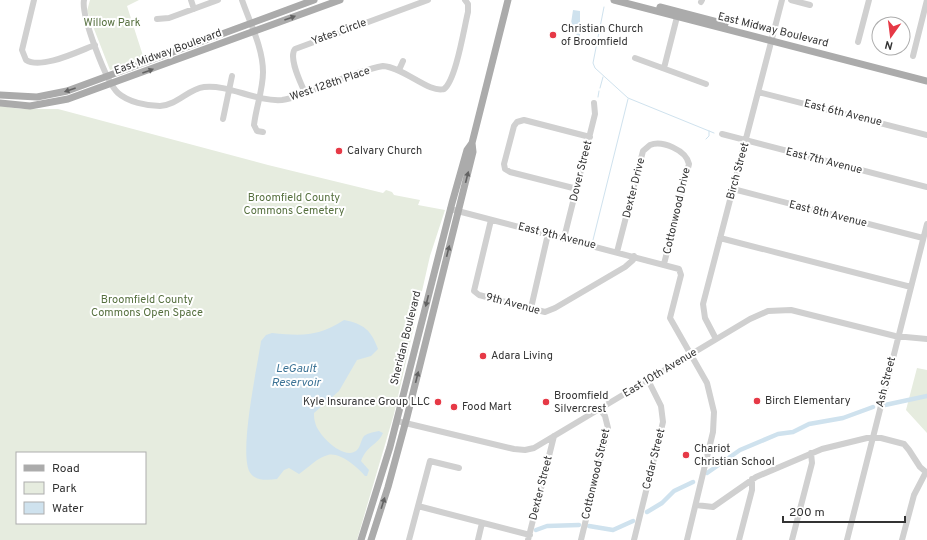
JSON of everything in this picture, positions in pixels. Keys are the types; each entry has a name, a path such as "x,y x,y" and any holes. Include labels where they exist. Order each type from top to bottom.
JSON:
{"main road":[{"name":"East Midway Boulevard","path":"0,96 21,98 45,96 67,91 314,0"},
{"name":"East Midway Boulevard","path":"0,103 30,106 48,104 68,99 340,0"},
{"name":"Sheridan Boulevard","path":"371,540 388,487 405,423 473,152 472,143 508,0"},
{"name":"East Midway Boulevard","path":"614,0 678,14"},
{"name":"East Midway Boulevard","path":"632,0 678,14 927,81"},
{"name":"East Midway Boulevard","path":"772,39 927,76"},
{"name":"Sheridan Boulevard","path":"362,540 397,421 450,209 467,150 472,143"}],"street":[{"path":"34,0 22,50 23,60 34,63 46,62 95,45"},
{"path":"84,0 84,13 111,84"},
{"path":"191,0 194,9"},
{"path":"157,19 169,18 218,0"},
{"path":"242,0 261,53 263,72 260,98 254,126 258,131 263,132"},
{"name":"Yates Circle","path":"305,93 294,65 291,51 411,2 428,0"},
{"name":"Birch Street","path":"716,339 705,318 703,308 782,0"},
{"path":"791,0 810,5"},
{"path":"858,42 869,0"},
{"path":"913,56 927,0"},
{"name":"West 128th Place","path":"111,84 119,94 130,100 154,106 170,107 194,90 202,87 211,87 260,98 283,100 377,67 387,66 400,70 431,88 446,92 453,74 468,12 467,1"},
{"path":"664,68 678,14"},
{"path":"635,58 706,84"},
{"path":"400,70 403,62"},
{"path":"223,120 232,76"},
{"name":"East 6th Avenue","path":"758,92 927,135"},
{"name":"Dover Street","path":"564,238 590,137 595,114 594,103"},
{"path":"577,189 510,172 505,169 504,164 514,126 517,122 524,120 590,137"},
{"name":"East 7th Avenue","path":"722,134 927,187"},
{"name":"Dexter Drive","path":"618,252 643,151 654,143 667,146"},
{"name":"Cottonwood Drive","path":"664,264 688,164 686,156 682,152 667,146"},
{"name":"East 8th Avenue","path":"733,189 923,238"},
{"name":"East 9th Avenue","path":"450,209 677,268 681,275 670,318 691,354"},
{"name":"9th Avenue","path":"492,220 474,291 479,295 544,312 555,308 624,267 633,260 634,256"},
{"name":"Ash Street","path":"847,540 927,224"},
{"path":"531,308 548,234"},
{"path":"720,238 910,287"},
{"name":"East 10th Avenue","path":"397,421 521,450 534,448 716,339 757,315 768,311 783,309 898,336 927,339"},
{"path":"687,540 713,432 714,416 708,386 691,354"},
{"name":"Cedar Street","path":"634,540 663,422 661,406 648,380"},
{"name":"Cottonwood Street","path":"581,540 608,428 607,421 600,409"},
{"name":"Dexter Street","path":"529,537 554,436"},
{"path":"696,505 708,507 716,505 752,479 811,453 872,437 904,444 920,467 926,472 914,495 902,540"},
{"path":"792,540 812,463 811,453"},
{"path":"411,540 430,461 458,468"},
{"path":"740,540 752,490 752,479"},
{"path":"418,506 529,537"},
{"path":"478,540 482,523"}],"green space":[{"name":"Willow Park","path":"90,0 139,0 127,6 144,59 110,70 87,11"},
{"name":"Broomfield County Commons Open Space","path":"0,106 21,109 58,109 268,165 383,193 386,190 392,192 394,195 420,200 418,205 445,210 430,256 394,414 357,540 0,540"},
{"path":"917,368 927,370 927,433 906,410"}],"water":[{"path":"573,10 580,11 580,37 570,30"},
{"name":"LeGault Reservoir","path":"344,320 362,326 366,329 373,337 378,349 371,356 357,360 339,391 314,413 314,419 320,433 330,444 343,452 349,453 356,451 366,435 379,431 383,433 381,437 369,448 361,461 369,470 367,476 343,458 328,455 313,463 299,474 289,468 284,470 277,479 263,480 256,478 251,474 247,465 246,450 247,431 261,341 266,335 272,333 301,335 326,330"}],"waterway":[{"path":"604,7 593,63 595,68 628,98 714,133"},
{"path":"601,27 612,30"},
{"path":"600,88 603,77"},
{"path":"598,97 599,91"},
{"path":"593,240 628,99"},
{"path":"706,139 709,136 709,131"},
{"path":"885,405 927,396"},
{"path":"707,473 740,450 778,434 793,432 809,424 843,418 873,407"},
{"path":"647,512 662,503 674,491 693,482"},
{"path":"589,526 613,530 633,521"},
{"path":"536,530 547,526 579,525"}],"place":[{"name":"Christian Church of Broomfield","path":"553,35"},
{"name":"Calvary Church","path":"339,151"},
{"name":"Adara Living","path":"483,356"},
{"name":"Birch Elementary","path":"757,401"},
{"name":"Kyle Insurance Group LLC","path":"438,402"},
{"name":"Broomfield Silvercrest","path":"546,402"},
{"name":"Food Mart","path":"454,407"},
{"name":"Chariot Christian School","path":"686,455"}],"park label":[{"name":"Broomfield County Commons Cemetery","path":"294,204"}]}
